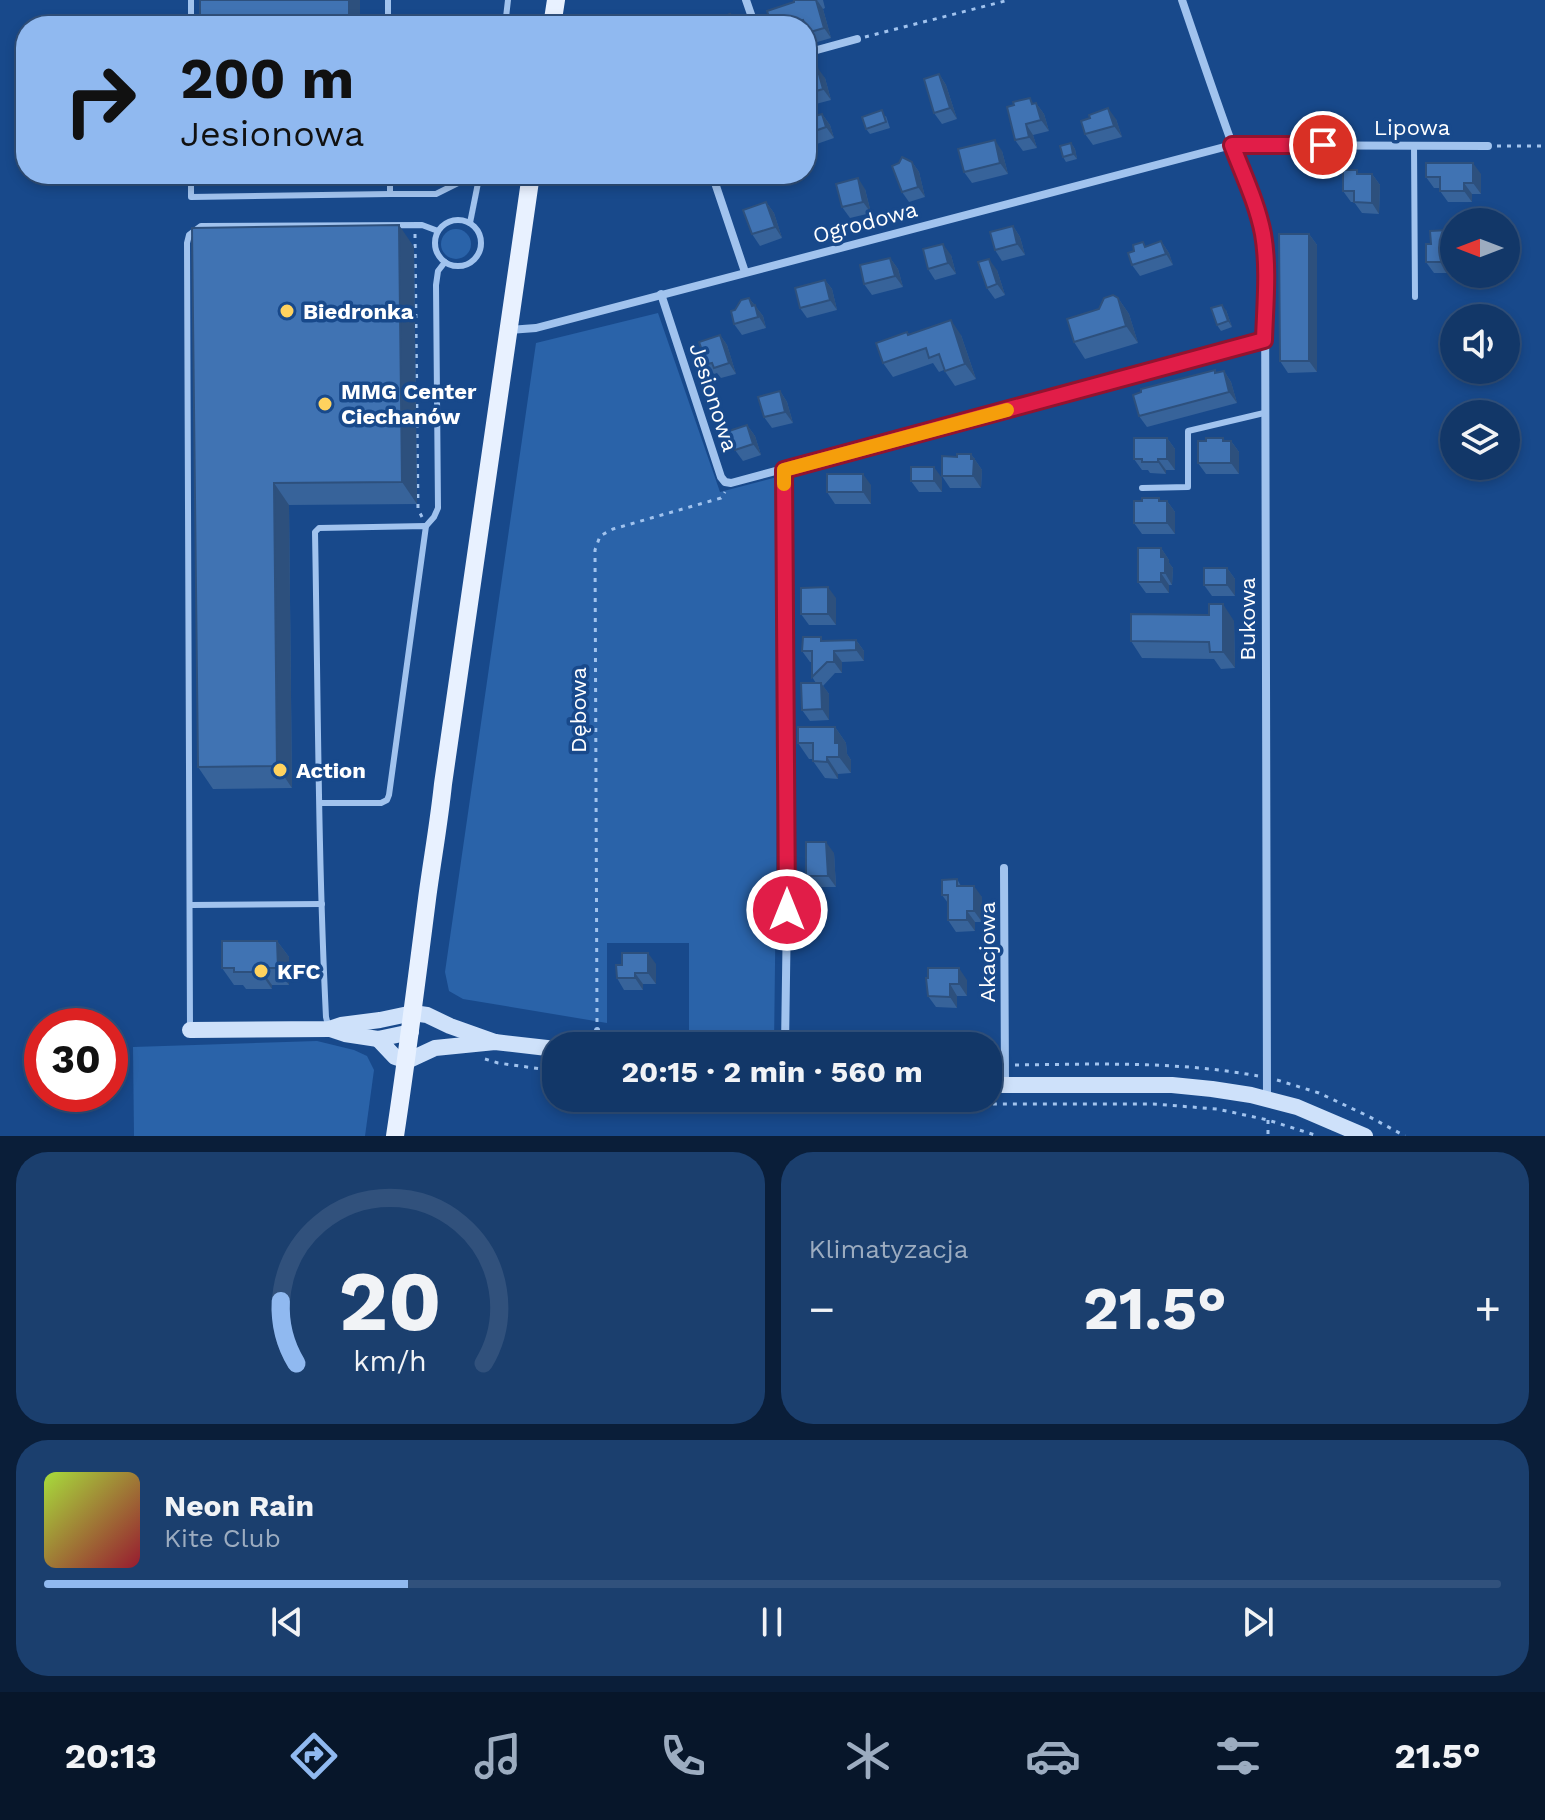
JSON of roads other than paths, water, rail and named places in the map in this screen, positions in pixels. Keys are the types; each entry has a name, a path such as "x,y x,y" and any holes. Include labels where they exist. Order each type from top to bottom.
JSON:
{"main road":[{"path":"395,1136 530,184"},
{"path":"190,1030 329,1029 378,1039 427,1015 495,1042"},
{"path":"329,1029 380,1020 412,1022 429,1040 446,1046"},
{"path":"378,1039 395,1057 407,1061 446,1046 495,1042 542,1047"},
{"path":"1002,1085 1172,1085 1212,1089 1297,1107 1365,1136"}],"street":[{"name":"Bukowa","path":"1182,0 1257,210 1265,260 1267,1099"},
{"path":"816,50 857,39"},
{"name":"Lipowa","path":"1232,145 1488,146"},
{"name":"Ogrodowa","path":"508,330 536,328 1232,145"},
{"path":"715,184 745,272"},
{"name":"Jesionowa","path":"661,294 721,477 731,483 1264,340"},
{"path":"784,470 785,1032"},
{"name":"Akacjowa","path":"999,1032 1004,868"}],"lane":[{"path":"1414,145 1415,297"},
{"path":"191,184 191,197 436,194 456,184"},
{"path":"390,184 390,194"},
{"path":"470,223 477,184"},
{"path":"452,221 470,223 480,237 478,255 463,266 445,262 438,254 435,243 438,231 452,221"},
{"path":"190,1030 189,235 201,226 422,225 438,231"},
{"path":"320,803 381,803 389,795 426,526 438,508 436,285 438,271 445,262"},
{"path":"1142,488 1188,487 1188,431 1264,413"},
{"path":"329,1029 322,904 315,532 319,528 426,526"},
{"path":"191,905 322,904"}],"place":[{"name":"Biedronka","path":"287,311"},
{"name":"MMG Center Ciechanów","path":"325,404"},
{"name":"Action","path":"280,770"},
{"name":"KFC","path":"261,971"}]}
